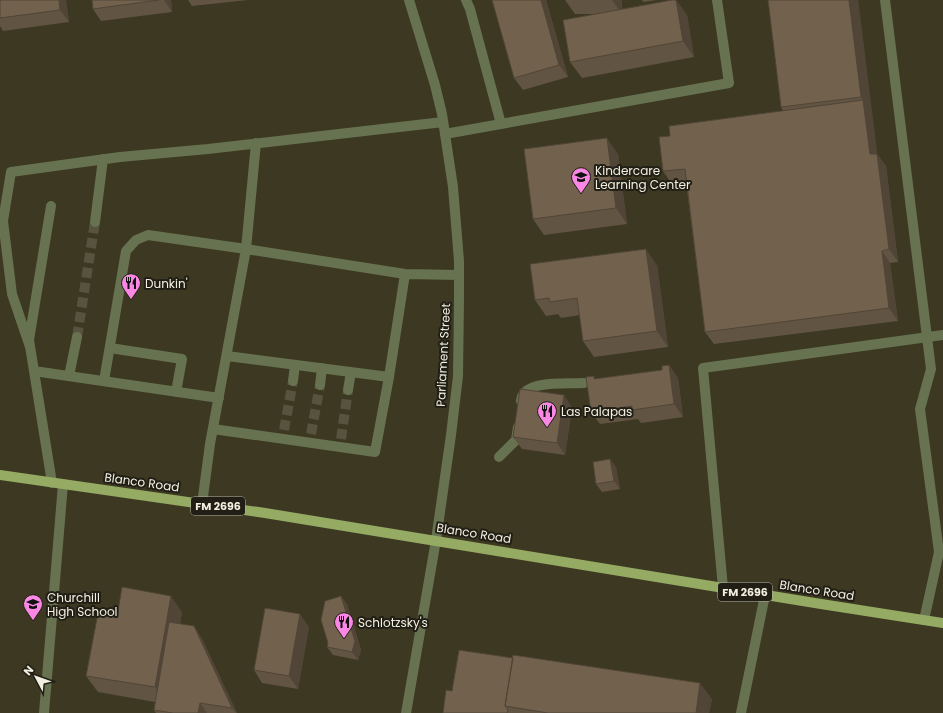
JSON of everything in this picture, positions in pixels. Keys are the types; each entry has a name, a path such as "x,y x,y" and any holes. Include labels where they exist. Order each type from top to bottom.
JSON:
{"main road":[{"name":"Blanco Road","path":"0,475 436,540 943,623"}],"street":[{"name":"Parliament Street","path":"406,713 436,540 451,435 458,376 459,276 453,187 443,122 435,85 410,0"},
{"path":"466,0 470,9 501,124"},
{"path":"445,134 729,83 717,0"},
{"path":"885,0 931,369 920,409 939,552 924,620"},
{"path":"30,347 12,294 3,221 11,172 103,159 443,122"},
{"path":"202,504 213,429 246,249 256,143"},
{"path":"95,222 103,159"},
{"path":"51,206 29,340 52,482"},
{"path":"104,381 126,251 136,240 148,236 246,249 406,274 459,276"},
{"path":"213,429 283,434 341,443 375,452 406,274"},
{"path":"723,588 703,368 943,335"},
{"path":"69,376 77,337"},
{"path":"110,348 182,359 176,392"},
{"path":"226,356 389,377"},
{"path":"293,381 295,365"},
{"path":"320,385 322,368"},
{"path":"34,371 219,398"},
{"path":"348,390 351,372"},
{"path":"499,457 516,440 521,397 526,389 535,385 584,383"},
{"path":"44,713 63,484"},
{"path":"741,713 765,595"}],"building":[{"path":"0,0 59,0 60,10 0,18"},
{"path":"92,0 159,0 93,9"},
{"path":"492,0 541,0 559,65 514,78"},
{"path":"676,0 683,41 570,62 563,20"},
{"path":"768,0 849,0 861,97 781,107"},
{"path":"863,100 870,154 877,154 889,249 882,251 889,308 705,332 685,169 663,171 659,137 670,136 669,126"},
{"name":"Kindercare Learning Center","path":"607,138 616,208 533,219 524,149"},
{"path":"646,249 657,331 583,341 577,298 550,302 549,298 535,300 530,264"},
{"path":"669,365 674,404 632,410 632,406 591,412 586,377 594,376 594,379 662,370 662,366"},
{"path":"520,389 564,395 557,443 513,437"},
{"path":"610,459 614,481 596,484 593,462"},
{"path":"122,587 171,596 155,687 86,676 98,613 117,617"},
{"name":"Schlotzsky's","path":"341,596 355,641 352,652 327,647 328,643 321,620 325,601"},
{"path":"265,608 300,614 289,676 254,670"},
{"path":"169,622 194,626 232,708 200,703 198,713 173,713 154,710"},
{"path":"459,650 513,658 505,706 508,710 507,713 443,713 446,690 452,691"},
{"path":"513,655 700,683 696,713 548,713 505,706"}],"tunnel":[{"path":"77,337 95,222"},
{"path":"284,430 293,381"},
{"path":"311,434 320,385"},
{"path":"341,439 348,390"}],"place":[{"name":"Kindercare Learning Center","path":"581,194"},
{"name":"Dunkin'","path":"131,300"},
{"name":"Las Palapas","path":"547,428"},
{"name":"Churchill High School","path":"33,621"},
{"name":"Schlotzsky's","path":"344,639"}]}
